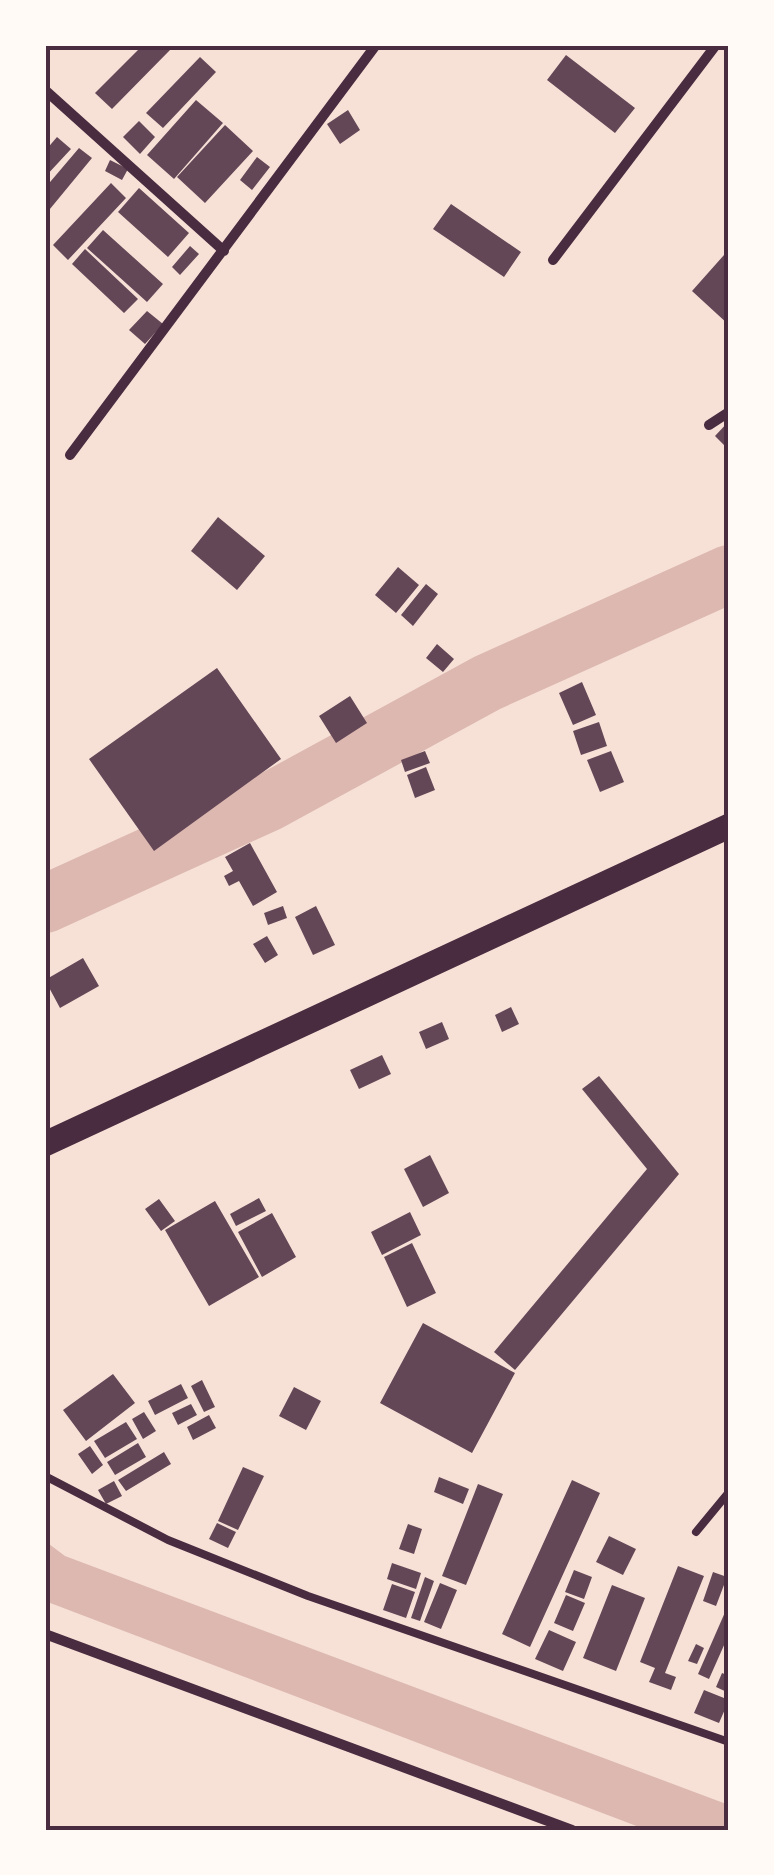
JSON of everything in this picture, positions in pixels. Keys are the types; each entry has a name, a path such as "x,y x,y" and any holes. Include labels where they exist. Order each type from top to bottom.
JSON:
{"highway":[{"path":"45,1144 729,826"}],"street":[{"path":"70,455 376,45"},
{"path":"553,260 716,45"},
{"path":"45,90 224,251"},
{"path":"709,425 729,412"},
{"path":"45,1634 572,1830"}],"lane":[{"path":"45,1476 168,1540 308,1596 729,1742"},
{"path":"696,1532 729,1492"}],"shaded area":[{"path":"45,1541 65,1556 729,1805 729,1830 647,1830 45,1601"}],"building":[{"path":"143,45 165,45 170,50 112,109 95,93"},
{"path":"566,55 635,108 615,133 547,80"},
{"path":"200,57 216,72 163,128 146,113"},
{"path":"196,100 223,123 174,179 147,155"},
{"path":"348,110 360,130 340,144 327,124"},
{"path":"139,121 155,137 140,154 123,137"},
{"path":"225,125 253,151 205,203 177,177"},
{"path":"57,137 71,149 45,177 45,151"},
{"path":"79,148 92,158 45,215 45,188"},
{"path":"257,157 270,167 252,190 240,180"},
{"path":"110,160 128,169 122,180 105,171"},
{"path":"111,183 126,198 68,260 53,245"},
{"path":"139,188 189,233 168,257 118,212"},
{"path":"451,204 521,252 504,277 433,229"},
{"path":"103,230 163,284 147,302 87,248"},
{"path":"190,246 199,254 180,275 172,267"},
{"path":"85,249 138,299 124,313 72,264"},
{"path":"724,255 729,260 729,325 692,291"},
{"path":"147,311 163,324 145,344 129,330"},
{"path":"729,421 729,450 715,436"},
{"path":"218,517 265,556 237,590 191,551"},
{"path":"398,567 419,585 396,613 375,595"},
{"path":"426,584 438,594 413,626 401,615"},
{"path":"437,644 454,659 443,672 426,658"},
{"path":"217,668 281,759 154,851 89,759"},
{"path":"582,682 596,715 573,725 559,693"},
{"path":"350,696 367,723 336,743 319,716"},
{"path":"599,722 607,746 581,755 573,731"},
{"path":"425,751 430,763 405,772 401,760"},
{"path":"611,751 624,782 600,792 587,760"},
{"path":"426,767 435,790 415,798 407,775"},
{"path":"250,843 277,892 253,906 239,881 229,886 224,876 233,871 225,857"},
{"path":"283,906 287,918 268,925 264,913"},
{"path":"316,906 335,945 313,955 295,917"},
{"path":"267,936 278,955 265,963 253,944"},
{"path":"83,958 99,986 60,1008 45,980"},
{"path":"511,1007 519,1024 502,1032 495,1015"},
{"path":"442,1022 449,1039 426,1049 419,1032"},
{"path":"382,1055 391,1074 359,1089 350,1070"},
{"path":"599,1076 679,1174 515,1370 494,1352 647,1169 582,1089"},
{"path":"430,1155 449,1193 423,1207 404,1169"},
{"path":"259,1198 266,1211 236,1226 230,1214"},
{"path":"159,1199 175,1221 161,1231 145,1209"},
{"path":"215,1201 259,1277 209,1306 165,1230"},
{"path":"410,1212 421,1235 382,1255 371,1232"},
{"path":"272,1213 296,1257 262,1277 238,1232"},
{"path":"412,1243 436,1293 407,1307 384,1257"},
{"path":"423,1323 515,1373 472,1453 380,1403"},
{"path":"113,1374 135,1403 86,1441 63,1410"},
{"path":"202,1380 215,1407 204,1412 191,1386"},
{"path":"181,1384 188,1398 155,1415 148,1401"},
{"path":"294,1387 321,1401 306,1430 279,1416"},
{"path":"191,1404 197,1415 178,1425 172,1413"},
{"path":"144,1412 156,1431 143,1439 132,1419"},
{"path":"209,1415 216,1428 193,1440 187,1427"},
{"path":"126,1422 137,1439 105,1458 94,1441"},
{"path":"138,1443 146,1457 115,1475 107,1462"},
{"path":"90,1446 103,1465 92,1474 78,1454"},
{"path":"164,1452 171,1464 126,1491 118,1480"},
{"path":"243,1467 264,1476 238,1530 218,1521"},
{"path":"439,1477 469,1489 463,1504 434,1492"},
{"path":"572,1480 600,1493 530,1647 502,1634"},
{"path":"114,1481 122,1496 106,1504 98,1490"},
{"path":"478,1484 503,1494 466,1585 442,1576"},
{"path":"217,1523 236,1532 228,1548 209,1539"},
{"path":"408,1524 422,1529 414,1554 399,1549"},
{"path":"609,1536 636,1549 623,1575 596,1562"},
{"path":"392,1563 421,1573 416,1589 387,1579"},
{"path":"678,1566 704,1576 665,1673 676,1677 671,1690 649,1682 655,1668 640,1662"},
{"path":"574,1570 592,1577 584,1599 565,1592"},
{"path":"713,1572 727,1577 716,1606 703,1601"},
{"path":"425,1577 434,1581 420,1621 411,1618"},
{"path":"440,1583 457,1590 441,1629 424,1622"},
{"path":"392,1584 415,1592 406,1618 383,1610"},
{"path":"612,1585 645,1598 616,1671 583,1658"},
{"path":"566,1595 585,1603 573,1631 554,1623"},
{"path":"726,1610 729,1634 709,1679 698,1674"},
{"path":"549,1630 576,1642 563,1671 535,1659"},
{"path":"696,1644 704,1648 697,1664 688,1661"},
{"path":"722,1673 729,1676 729,1693 716,1687"},
{"path":"704,1690 729,1700 719,1723 694,1713"}],"waterway":[{"path":"45,904 269,802 487,683 729,574"}]}
